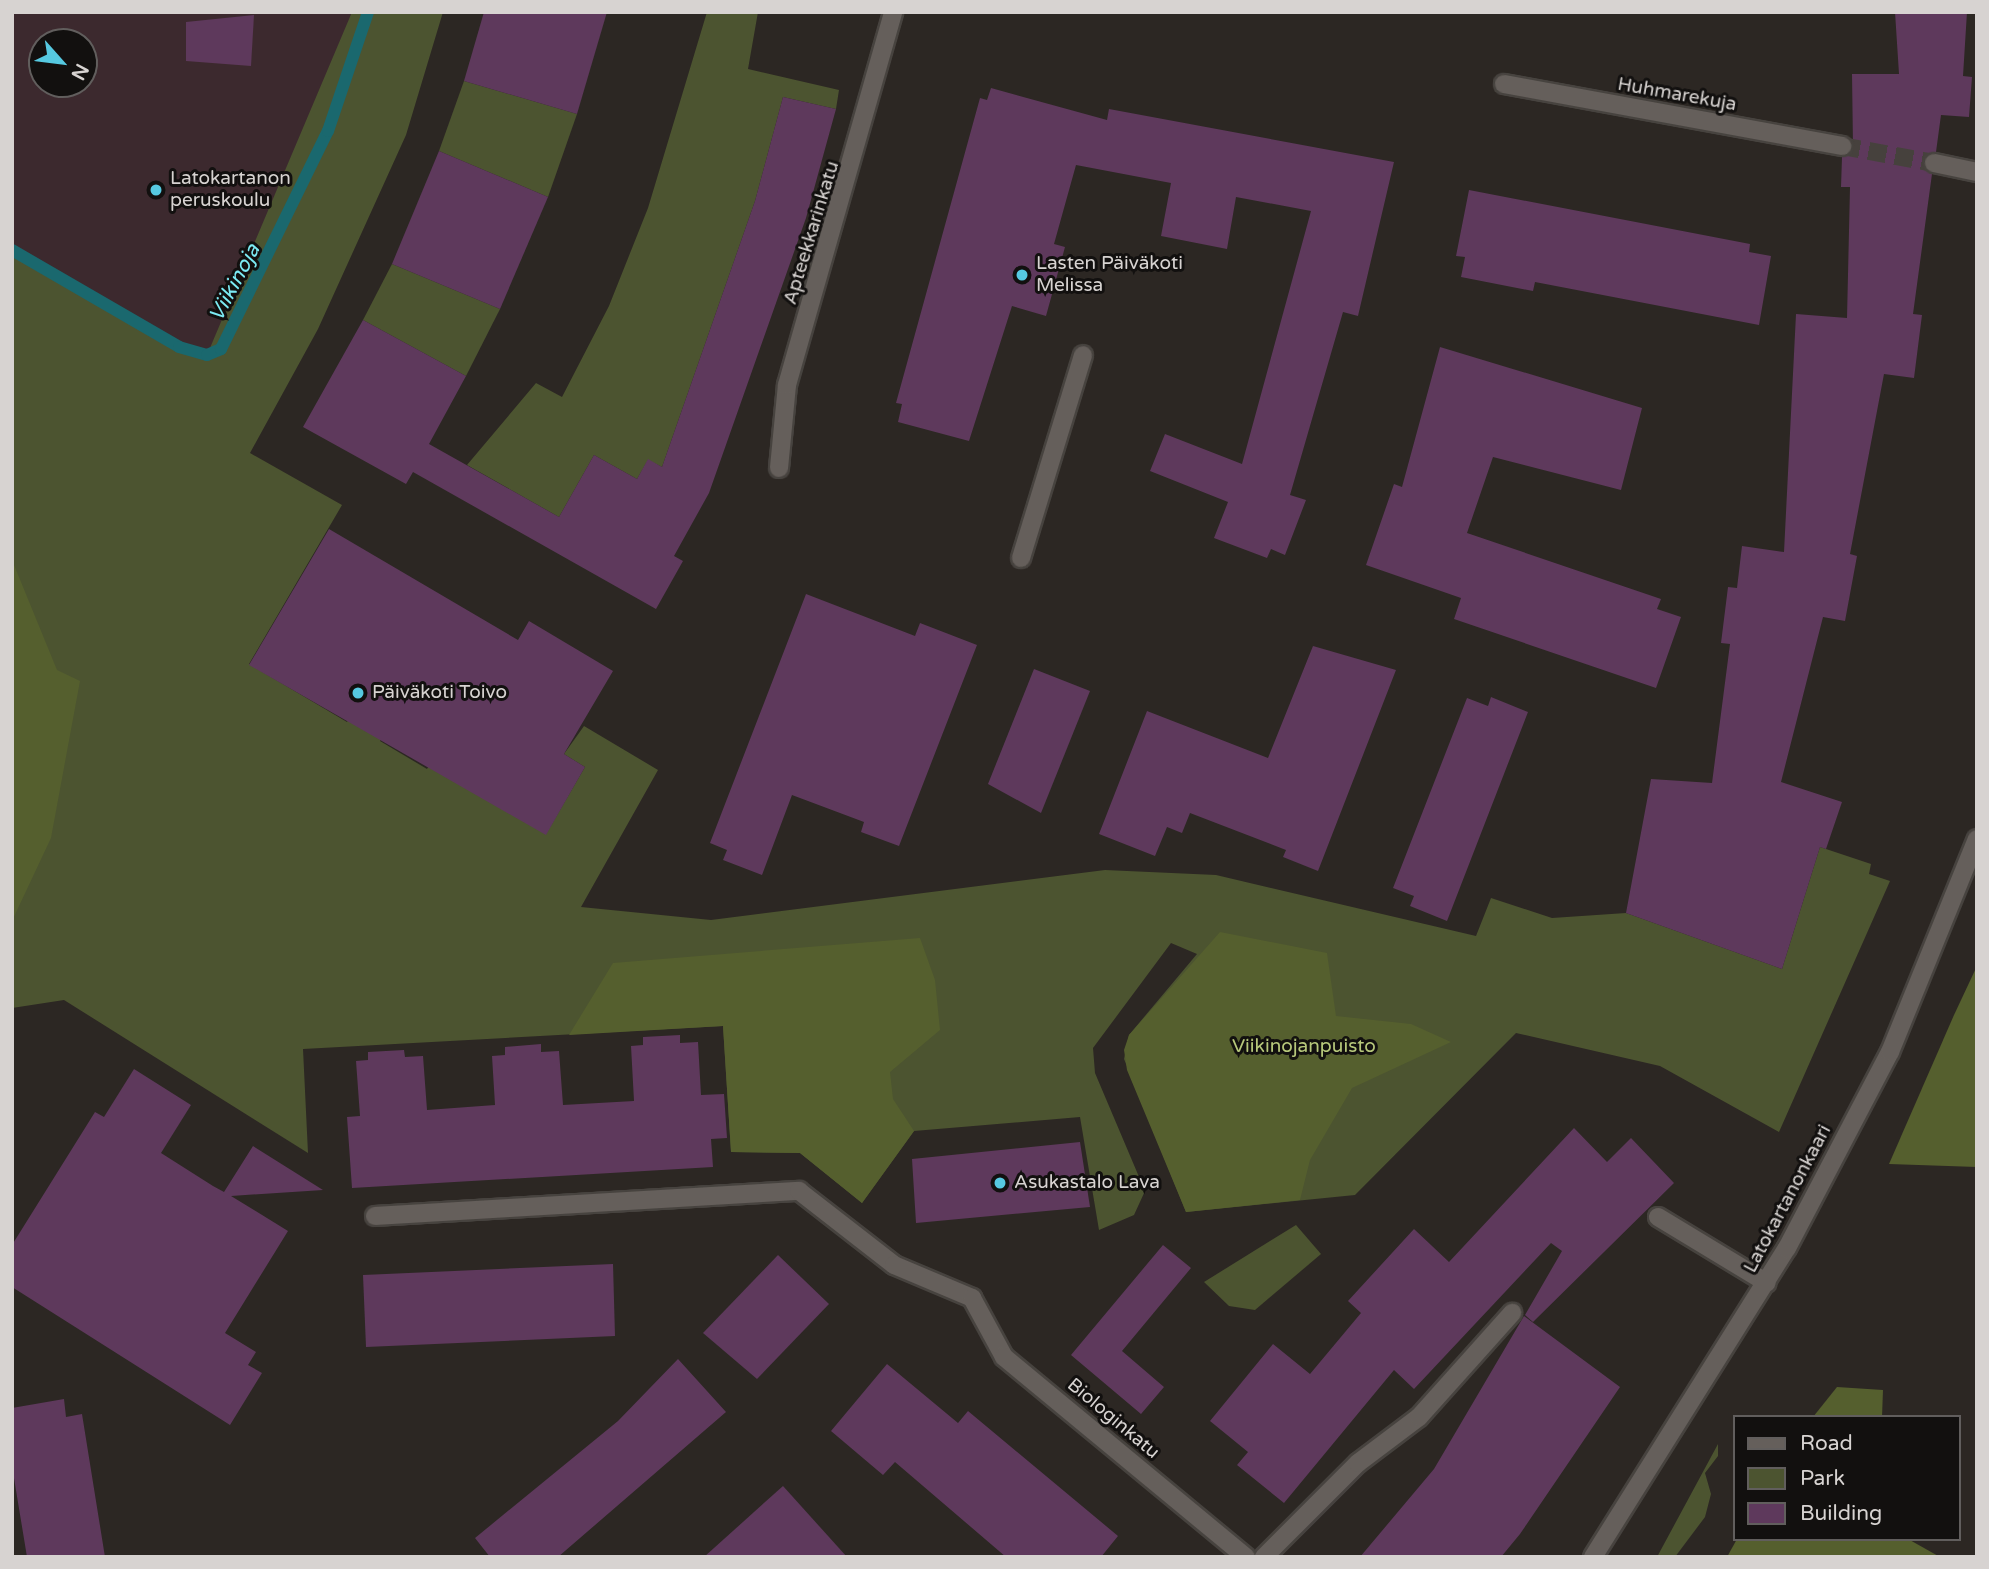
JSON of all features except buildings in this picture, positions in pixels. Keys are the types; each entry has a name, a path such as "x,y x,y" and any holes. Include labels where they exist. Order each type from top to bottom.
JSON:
{"street":[{"name":"Apteekkarinkatu","path":"779,468 787,385 893,12"},
{"name":"Huhmarekuja","path":"1504,85 1842,146"},
{"path":"1934,163 1977,172"},
{"path":"1021,558 1083,355"},
{"name":"Latokartanonkaari","path":"1593,1557 1767,1283 1890,1052 1977,839"},
{"name":"Biologinkatu","path":"375,1216 799,1191 894,1265 972,1298 1004,1357 1246,1557"},
{"path":"1658,1217 1767,1283"},
{"path":"1264,1557 1357,1463 1419,1417 1512,1314"}],"shaded area":[{"name":"Latokartanon peruskoulu","path":"12,12 367,12 207,355 179,347 12,250"}],"green space":[{"name":"Viikinojanpuisto","path":"352,12 443,12 406,135 318,329 250,453 342,505 249,664 347,722 371,681 403,700 380,741 427,769 454,723 546,834 585,767 564,754 584,726 658,770 581,907 711,920 1105,870 1216,875 1476,936 1491,898 1552,918 1626,913 1782,969 1820,847 1871,864 1869,874 1890,881 1779,1132 1660,1066 1516,1033 1355,1195 1186,1212 1124,1059 1129,1035 1197,954 1171,943 1093,1048 1095,1073 1145,1191 1134,1215 1099,1230 1080,1117 914,1131 862,1203 800,1153 731,1152 723,1026 303,1049 308,1153 64,1000 12,1008 12,250 179,347 207,355"},
{"path":"707,12 758,12 748,69 839,90 836,109 783,97 755,201 662,467 648,460 637,479 594,455 559,517 467,465 536,383 562,397 609,306 648,208"},
{"path":"464,81 577,114 548,197 439,151"},
{"path":"392,264 500,309 466,376 363,320"},
{"path":"12,560 57,670 80,681 51,838 12,921"},
{"path":"1220,932 1327,953 1336,1016 1411,1024 1451,1042 1352,1088 1310,1160 1300,1200 1186,1212 1127,1070 1124,1050 1129,1035"},
{"path":"920,938 935,980 940,1030 890,1072 893,1099 914,1131 862,1203 800,1153 731,1152 723,1026 569,1035 613,963"},
{"path":"1977,966 1977,1167 1889,1164 1954,1015"},
{"path":"1296,1225 1321,1254 1255,1310 1229,1306 1204,1282"},
{"path":"1837,1387 1883,1390 1882,1415 1815,1415"},
{"path":"1718,1444 1718,1456 1705,1473 1711,1494 1705,1517 1675,1557 1657,1557"},
{"path":"1736,1541 1912,1541 1940,1557 1727,1557"}],"waterway":[{"name":"Viikinoja","path":"12,250 179,347 207,355 221,349 328,131 368,12"}],"tunnel":[{"path":"1842,146 1934,163"}],"place":[{"name":"Latokartanon peruskoulu","path":"156,190"},
{"name":"Lasten Päiväkoti Melissa","path":"1022,275"},
{"name":"Päiväkoti Toivo","path":"358,693"},
{"name":"Asukastalo Lava","path":"1000,1183"}]}
